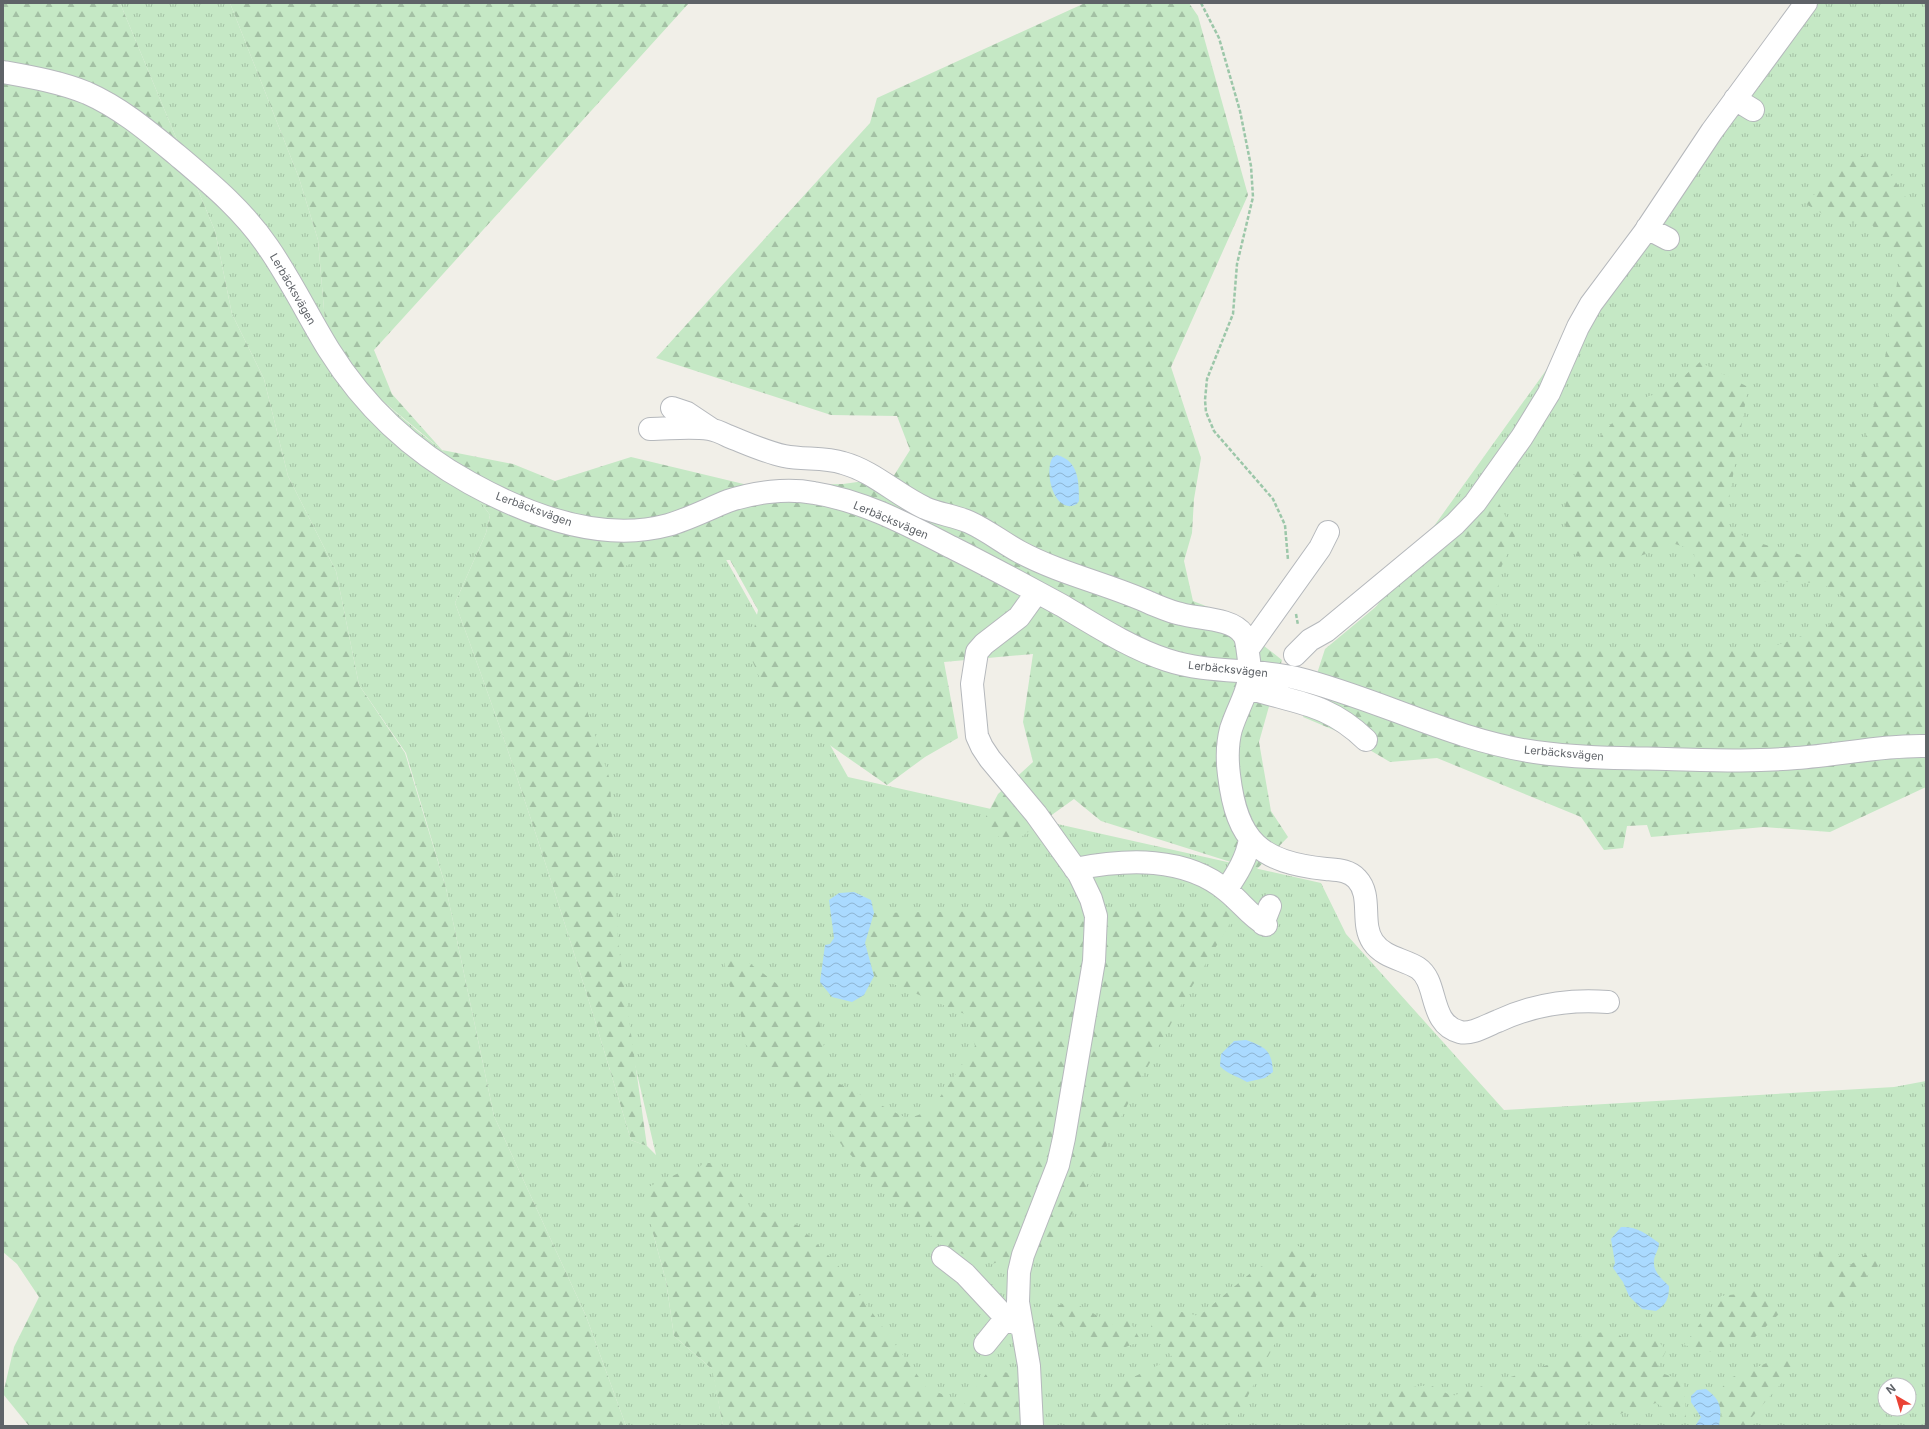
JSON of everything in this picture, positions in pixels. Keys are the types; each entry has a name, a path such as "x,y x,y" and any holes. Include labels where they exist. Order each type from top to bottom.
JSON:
{"street":[{"path":"1295,655 1310,640 1326,631 1420,554 1455,524 1475,502 1522,437 1549,393 1578,327 1591,304 1647,228 1744,105 1806,3"},
{"name":"Lerbäcksvägen","path":"3,72 69,86 86,92 112,106 155,136 221,192 245,216 268,246 345,375 364,398 392,427 423,452 479,488 548,517 604,531 644,530 664,526 729,501 755,494 786,491 816,493 849,501 891,517 1037,592 1115,636 1165,660 1249,679 1278,674 1312,682 1479,739 1539,752 1622,758 1757,761 1801,758 1890,746 1926,746"},
{"path":"1647,228 1668,239"},
{"path":"672,408 687,413 711,429 775,454 789,457 829,460 846,463 924,507 962,519 981,527 1020,552 1055,567 1126,592 1180,614 1261,631"},
{"path":"650,429 711,429"},
{"path":"1248,649 1320,548 1328,532"},
{"path":"985,1344 1013,1322 1020,1263 1058,1165 1069,1113 1094,961 1096,916 1091,899 1075,869 1036,814 990,759 977,736 972,684 977,652 984,644 1019,617 1037,592"},
{"path":"1234,625 1243,633 1248,649 1249,679 1231,728 1227,746 1228,764 1234,808 1250,839 1260,849 1280,861 1299,866 1341,871 1358,879 1364,892 1367,928 1373,942 1386,954 1423,972 1428,981 1433,1000 1441,1017 1449,1026 1459,1032 1467,1033 1479,1029 1521,1010 1586,1000 1608,1002"},
{"path":"1249,679 1314,705 1344,722 1366,740"},
{"path":"1226,890 1242,864 1250,839"},
{"path":"1075,869 1105,864 1159,863 1171,865 1200,875 1226,890 1254,918 1266,918"},
{"path":"943,1257 965,1274 1013,1322 1029,1366 1032,1426"}],"path":[{"path":"1201,3 1219,38 1240,111 1251,166 1253,197 1237,264 1233,314 1207,379 1205,400 1206,412 1214,431 1262,485 1278,510 1285,525 1288,566 1298,630 1295,655"}],"green space":[{"path":"3,3 120,3 215,231 232,314 264,379 288,476 336,571 359,685 405,753 446,888 494,1116 586,1316 626,1426 29,1426 3,1394 14,1347 39,1297 17,1264 3,1252"},
{"path":"120,3 230,3 299,178 318,240 325,321 367,388 442,450 490,515 486,533 455,603 503,736 548,870 631,1140 647,1146 656,1155 543,671 557,553 715,540 848,777 1321,883 1346,934 1504,1110 1894,1087 1926,1081 1926,1426 735,1426 713,1371 723,1426 626,1426 586,1316 494,1116 446,888 406,753 359,685 336,571 288,476 264,379 232,314 215,231","holes":["653,1233 712,1369 674,1336 666,1281"]},
{"path":"230,3 689,3 374,350 392,394 442,450 367,388 341,354 325,321 318,240 299,178"},
{"path":"1085,3 1189,3 1198,16 1248,195 1171,367 1201,458 1194,499 1192,533 1184,561 1193,601 1221,612 1282,660 1259,742 1271,811 1288,837 1256,870 1101,821 1074,799 1011,844 981,826 998,794 1033,762 1023,722 1033,654 944,662 958,738 925,757 887,785 808,730 782,700 766,693 749,653 758,610 730,560 677,561 645,557 619,569 570,571 569,656 610,780 618,942 647,1146 631,1140 548,870 503,736 455,603 486,533 490,515 442,450 513,464 555,481 631,457 752,486 843,484 893,477 910,450 897,416 831,415 656,358 870,123 877,98"},
{"path":"1810,3 1926,3 1926,747 1332,668"},
{"path":"1852,152 1884,164 1914,210 1926,219 1926,787 1830,832 1764,827 1651,837 1647,825 1627,826 1623,848 1604,850 1581,817 1437,758 1390,762 1341,733 1303,717 1325,649 1419,571 1493,491 1515,536 1500,570 1496,612 1535,651 1764,650 1829,626 1845,598 1821,583 1695,579 1694,550 1675,544 1631,559 1576,556 1562,516 1578,463 1631,401 1667,391 1700,362 1748,387 1725,523 1749,540 1808,557 1832,538 1861,458 1885,358 1900,264 1870,222 1838,223 1806,204"},
{"path":"1078,909 1238,910 1185,998 1134,1092 1058,1241 992,1264 943,1247 873,1180 802,1100 742,1041 740,1003 732,996 724,961 744,959 818,1015 830,1079 908,1119 931,1110 975,1046 967,1015 874,976 865,943 874,913"},
{"path":"704,1163 720,1163 750,1207 799,1226 837,1264 926,1387 964,1404 989,1370 1010,1373 1024,1394 1027,1426 723,1426 712,1369 674,1336 666,1281 653,1233 644,1189 681,1172 698,1168"},
{"path":"1301,1245 1319,1287 1308,1319 1288,1318 1237,1417 1202,1419 1201,1426 1082,1426 1081,1423 1117,1385 1173,1358 1150,1329 1160,1307 1199,1316 1253,1271"},
{"path":"1831,1248 1850,1265 1871,1251 1883,1261 1867,1276 1858,1297 1838,1315 1819,1310 1839,1281 1818,1260 1819,1250"},
{"path":"1756,1287 1782,1311 1754,1338 1736,1338 1720,1354 1684,1345 1721,1296 1738,1294"},
{"path":"1071,1301 1114,1325 1126,1315 1141,1341 1108,1354 1049,1318 1054,1307"},
{"path":"1614,1330 1626,1341 1656,1338 1666,1351 1656,1371 1684,1381 1686,1421 1656,1403 1590,1423 1574,1426 1366,1426 1396,1389 1430,1385 1452,1396 1572,1357 1581,1336"},
{"path":"1786,1355 1798,1364 1752,1417 1749,1426 1726,1426 1715,1396 1730,1378"}],"water":[{"path":"1057,455 1070,462 1076,473 1079,487 1079,501 1073,506 1065,505 1059,501 1052,487 1049,470 1050,463 1053,457"},
{"path":"854,892 871,900 874,913 865,943 874,976 864,995 852,1002 832,997 820,982 825,945 830,944 834,938 829,900 839,893"},
{"path":"1246,1040 1259,1045 1269,1054 1273,1072 1265,1078 1247,1082 1229,1073 1220,1066 1221,1054 1234,1041"},
{"path":"1621,1227 1636,1229 1659,1243 1654,1259 1654,1265 1658,1275 1669,1286 1669,1290 1665,1303 1656,1311 1642,1309 1629,1296 1623,1282 1613,1268 1615,1263 1611,1239"},
{"path":"1706,1389 1715,1397 1719,1405 1719,1426 1695,1426 1701,1417 1691,1402 1691,1396 1697,1390"}]}
